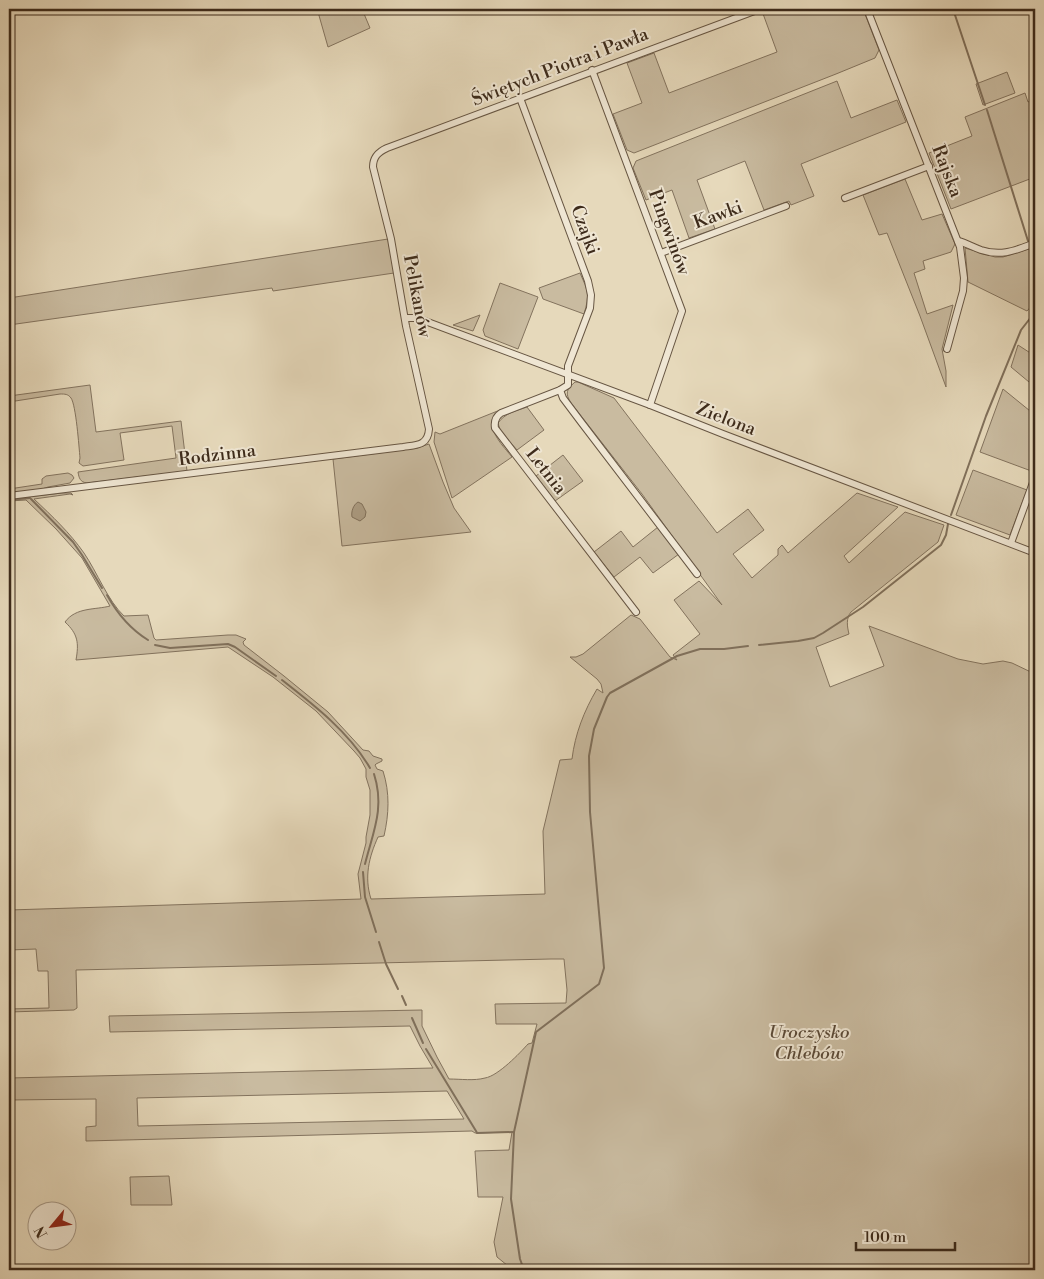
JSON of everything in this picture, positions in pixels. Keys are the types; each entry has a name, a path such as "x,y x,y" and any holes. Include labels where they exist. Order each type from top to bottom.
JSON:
{"street":[{"name":"Świętych Piotra i Pawła","path":"374,159 387,148 592,70 760,9"},
{"name":"Rajska","path":"867,9 958,241 961,253 964,278 963,291 947,349"},
{"name":"Pingwinów","path":"592,70 682,311 650,404"},
{"name":"Czajki","path":"520,98 588,281 591,294 590,308 568,366 568,374"},
{"name":"Pelikanów","path":"374,159 373,167 391,239 405,318 428,426 427,438"},
{"path":"845,198 929,166"},
{"name":"Kawki","path":"661,253 786,206"},
{"path":"958,241 984,251 1000,254 1035,243"},
{"name":"Zielona","path":"405,318 417,318 650,404 723,434 1035,553"},
{"path":"568,374 568,385 560,390 563,398 697,574"},
{"name":"Letnia","path":"560,390 501,413 494,422 495,428 636,612"},
{"name":"Rodzinna","path":"9,496 416,445 423,443 427,438"},
{"path":"1011,543 1035,477"}],"green space":[{"path":"326,9 362,9 370,28 328,47 318,12"},
{"path":"769,9 863,9 879,50 875,58 836,74 634,153 627,150 613,114 642,103 627,63 654,53 669,93 777,52 762,11"},
{"path":"1007,72 1015,93 983,105 976,84"},
{"path":"837,81 851,118 897,100 906,122 801,164 814,196 791,205 789,201 764,210 745,161 697,180 715,229 689,238 672,190 646,200 633,168 636,161"},
{"path":"1025,93 1028,102 1035,99 1035,177 951,209 929,153 972,136 965,117"},
{"path":"905,179 922,220 942,214 955,244 951,252 923,261 925,269 914,273 927,314 953,305 942,349 946,371 946,387 887,233 879,235 863,195"},
{"path":"388,239 394,273 273,291 272,288 9,325 9,298"},
{"path":"1035,247 1035,302 1027,311 968,282 965,248 995,257 1003,257"},
{"path":"580,273 587,293 584,314 543,299 539,288"},
{"path":"500,283 538,297 518,349 485,336 483,330"},
{"path":"480,315 473,331 453,325"},
{"path":"1018,345 1035,356 1035,387 1011,367"},
{"name":"Uroczysko Chlebów","path":"575,382 614,398 717,533 748,509 764,530 733,554 752,578 778,555 778,549 782,545 788,553 857,493 898,507 844,556 849,563 905,512 944,525 938,542 851,612 847,622 849,634 816,647 830,687 884,666 869,626 958,659 983,664 1003,661 1012,663 1035,674 1035,1270 513,1270 497,1257 494,1242 503,1197 478,1197 475,1151 509,1150 512,1132 475,1133 472,1131 86,1141 86,1127 96,1126 96,1099 9,1100 9,1078 433,1068 410,1026 110,1032 109,1016 422,1010 422,1026 449,1079 472,1080 485,1078 496,1073 528,1044 532,1043 537,1024 496,1024 495,1004 566,1003 567,990 564,959 551,959 76,970 77,1008 74,1010 9,1012 9,1009 49,1008 48,971 38,971 36,949 9,950 9,910 361,899 358,874 366,843 370,815 370,790 366,769 360,758 316,711 273,677 228,647 76,660 75,635 65,622 69,617 80,611 110,606 82,558 56,529 26,500 9,501 9,499 71,493 73,495 34,499 79,546 118,610 124,616 148,615 156,640 228,635 236,635 246,639 243,642 244,645 328,712 363,750 369,751 373,756 382,759 382,761 375,765 377,769 383,771 388,795 388,812 384,836 378,837 368,867 371,899 545,894 543,831 560,760 572,759 578,732 588,706 597,689 603,693 601,684 597,679 570,657 583,654 631,615 640,619 670,657 677,660 673,655 700,634 674,600 699,581 722,605 642,494 571,403 567,392","holes":["447,1091 464,1119 138,1126 137,1098"]},
{"path":"90,385 96,432 181,421 187,471 83,482 78,472 176,458 172,426 120,433 124,460 83,466 79,463 76,417 70,397 66,394 60,394 9,402 9,396"},
{"path":"1003,389 1035,415 1034,472 980,452"},
{"path":"527,407 544,430 517,450 500,430 498,423 507,415"},
{"path":"500,410 494,416 493,427 497,438 512,457 452,498 434,442 435,432 440,434"},
{"path":"429,444 454,508 471,532 342,546 333,459 417,448"},
{"path":"563,455 583,481 555,501 536,476"},
{"path":"973,470 1027,490 1010,535 956,515"},
{"path":"68,473 74,478 70,483 39,490 9,493 9,489 42,484 42,479 46,476"},
{"path":"658,527 679,554 653,573 640,557 614,577 594,552 621,531 633,547"},
{"path":"169,1176 172,1205 131,1205 130,1177"}],"shaded area":[{"path":"358,502 362,504 366,512 365,517 360,521 352,517 352,511"}],"waterway":[{"path":"953,9 985,105"},
{"path":"987,110 1028,241"},
{"path":"1032,250 1035,262"},
{"path":"951,515 986,416 1021,330 1035,312"},
{"path":"9,500 30,498"},
{"path":"31,499 73,542 102,588"},
{"path":"759,645 798,641 814,638 823,633 863,607 941,545 946,535 948,524"},
{"path":"107,595 124,620 148,640"},
{"path":"155,645 170,648 228,644 276,676"},
{"path":"524,1270 520,1259 511,1199 514,1132 536,1032 599,984 604,968 590,812 589,756 594,729 610,693 677,656 700,649 748,646"},
{"path":"282,680 318,709 341,731 362,755 370,768"},
{"path":"365,864 377,820 378,798 374,774"},
{"path":"363,872 365,897 376,932"},
{"path":"379,942 386,964 398,989"},
{"path":"402,996 406,1005"},
{"path":"412,1018 423,1043"},
{"path":"426,1049 477,1133 514,1132"}]}
